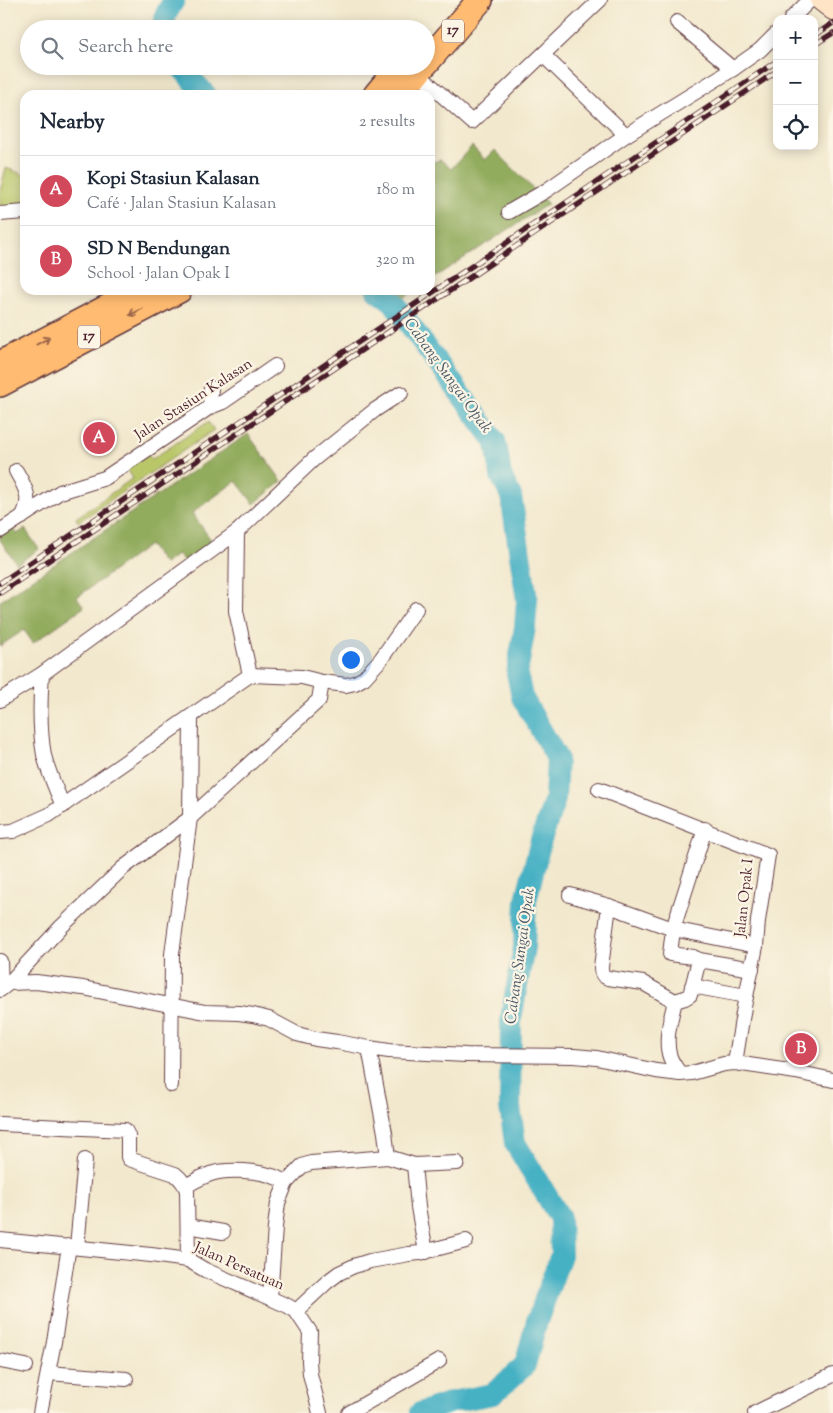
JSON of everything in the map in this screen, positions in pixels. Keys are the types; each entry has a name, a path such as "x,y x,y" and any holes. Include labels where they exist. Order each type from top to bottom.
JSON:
{"highway":[{"name":"17","path":"435,26 457,0"},
{"name":"17","path":"435,48 480,0"},
{"name":"17","path":"383,90 405,75"},
{"name":"17","path":"402,90 412,75"},
{"name":"17","path":"0,364 131,295"},
{"name":"17","path":"0,384 169,295"}],"street":[{"path":"425,75 472,122 600,0"},
{"path":"795,15 810,0"},
{"path":"820,0 833,10"},
{"path":"677,22 733,69"},
{"path":"509,212 548,190 626,135 733,69 760,50 773,37"},
{"path":"543,55 626,135"},
{"path":"0,214 20,212"},
{"name":"Jalan Stasiun Kalasan","path":"0,531 60,492 105,478 210,406 223,402 276,366"},
{"path":"210,406 211,388"},
{"path":"0,700 42,674 237,532 314,459 375,410 401,392"},
{"path":"16,471 28,498 27,508 22,517"},
{"path":"237,532 236,611 250,675"},
{"path":"0,832 13,831 49,815 250,675 302,677 346,685 355,683 364,678 381,659 416,609"},
{"path":"42,674 40,702 43,750 52,780 63,806"},
{"path":"3,985 123,868 190,818 319,700 322,682"},
{"path":"171,1085 172,954 190,818 191,717"},
{"name":"Jalan Opak I","path":"599,789 768,855 756,946 735,1063"},
{"path":"705,829 673,929 670,954 752,969"},
{"path":"570,895 609,906 673,929 756,946"},
{"path":"609,906 601,967 601,972 604,976 643,983 674,1001 688,997 700,960"},
{"path":"0,961 3,985"},
{"path":"3,985 36,982 83,988 206,1012 253,1015 269,1019 297,1034 369,1048 508,1056 574,1056 596,1058 656,1071 680,1074 735,1063 796,1072 833,1080"},
{"path":"692,986 746,996"},
{"path":"674,1001 668,1048 671,1059 680,1074"},
{"path":"369,1048 388,1157"},
{"path":"0,1124 125,1130 128,1136 129,1160 175,1174 186,1186 188,1260"},
{"path":"270,1298 278,1204 286,1183 302,1166 388,1157 414,1165 457,1163"},
{"path":"40,1413 73,1247 85,1160"},
{"path":"414,1165 418,1207 426,1252"},
{"path":"186,1186 206,1175 233,1171 254,1172 272,1176 286,1183"},
{"path":"188,1226 223,1232"},
{"name":"Jalan Persatuan","path":"0,1240 188,1260 205,1270 288,1306 296,1312 310,1332 310,1374 320,1413"},
{"path":"296,1312 327,1282 339,1273 354,1266 370,1261 426,1252 466,1241"},
{"path":"0,1361 26,1366"},
{"path":"349,1413 439,1361"},
{"path":"48,1373 126,1379"},
{"path":"755,1413 833,1375"}],"green space":[{"path":"472,146 485,160 495,150 548,204 435,277 435,162 441,160 451,169"},
{"path":"6,168 20,173 20,209 0,211 0,191"},
{"path":"372,295 407,295 393,303 381,303"},
{"path":"208,422 214,430 78,522 76,518 133,478 126,468 146,453 152,459"},
{"path":"248,434 282,481 254,504 236,481 192,513 211,540 187,565 178,554 164,564 149,545 77,597 84,607 33,643 24,630 0,646 0,601"},
{"path":"12,527 17,534 25,529 39,549 17,564 0,540 0,535"}],"waterway":[{"name":"Cabang Sungai Opak","path":"165,20 174,0"},
{"name":"Cabang Sungai Opak","path":"188,75 202,90"},
{"name":"Cabang Sungai Opak","path":"384,295 393,302 495,441 501,476 511,496 527,600 525,627 517,673 522,697 557,758 555,799 541,840 526,900 524,947 511,1019 510,1107 515,1143 560,1218 561,1255 537,1321 525,1365 493,1394 451,1402 420,1413"}],"railway":[{"path":"818,33 833,23"},
{"path":"818,42 833,33"},
{"path":"435,291 773,64"},
{"path":"0,593 773,74"},
{"path":"0,583 429,295"}],"place":[{"name":"Kopi Stasiun Kalasan","path":"99,438"},
{"name":"SD N Bendungan","path":"801,1049"}]}
